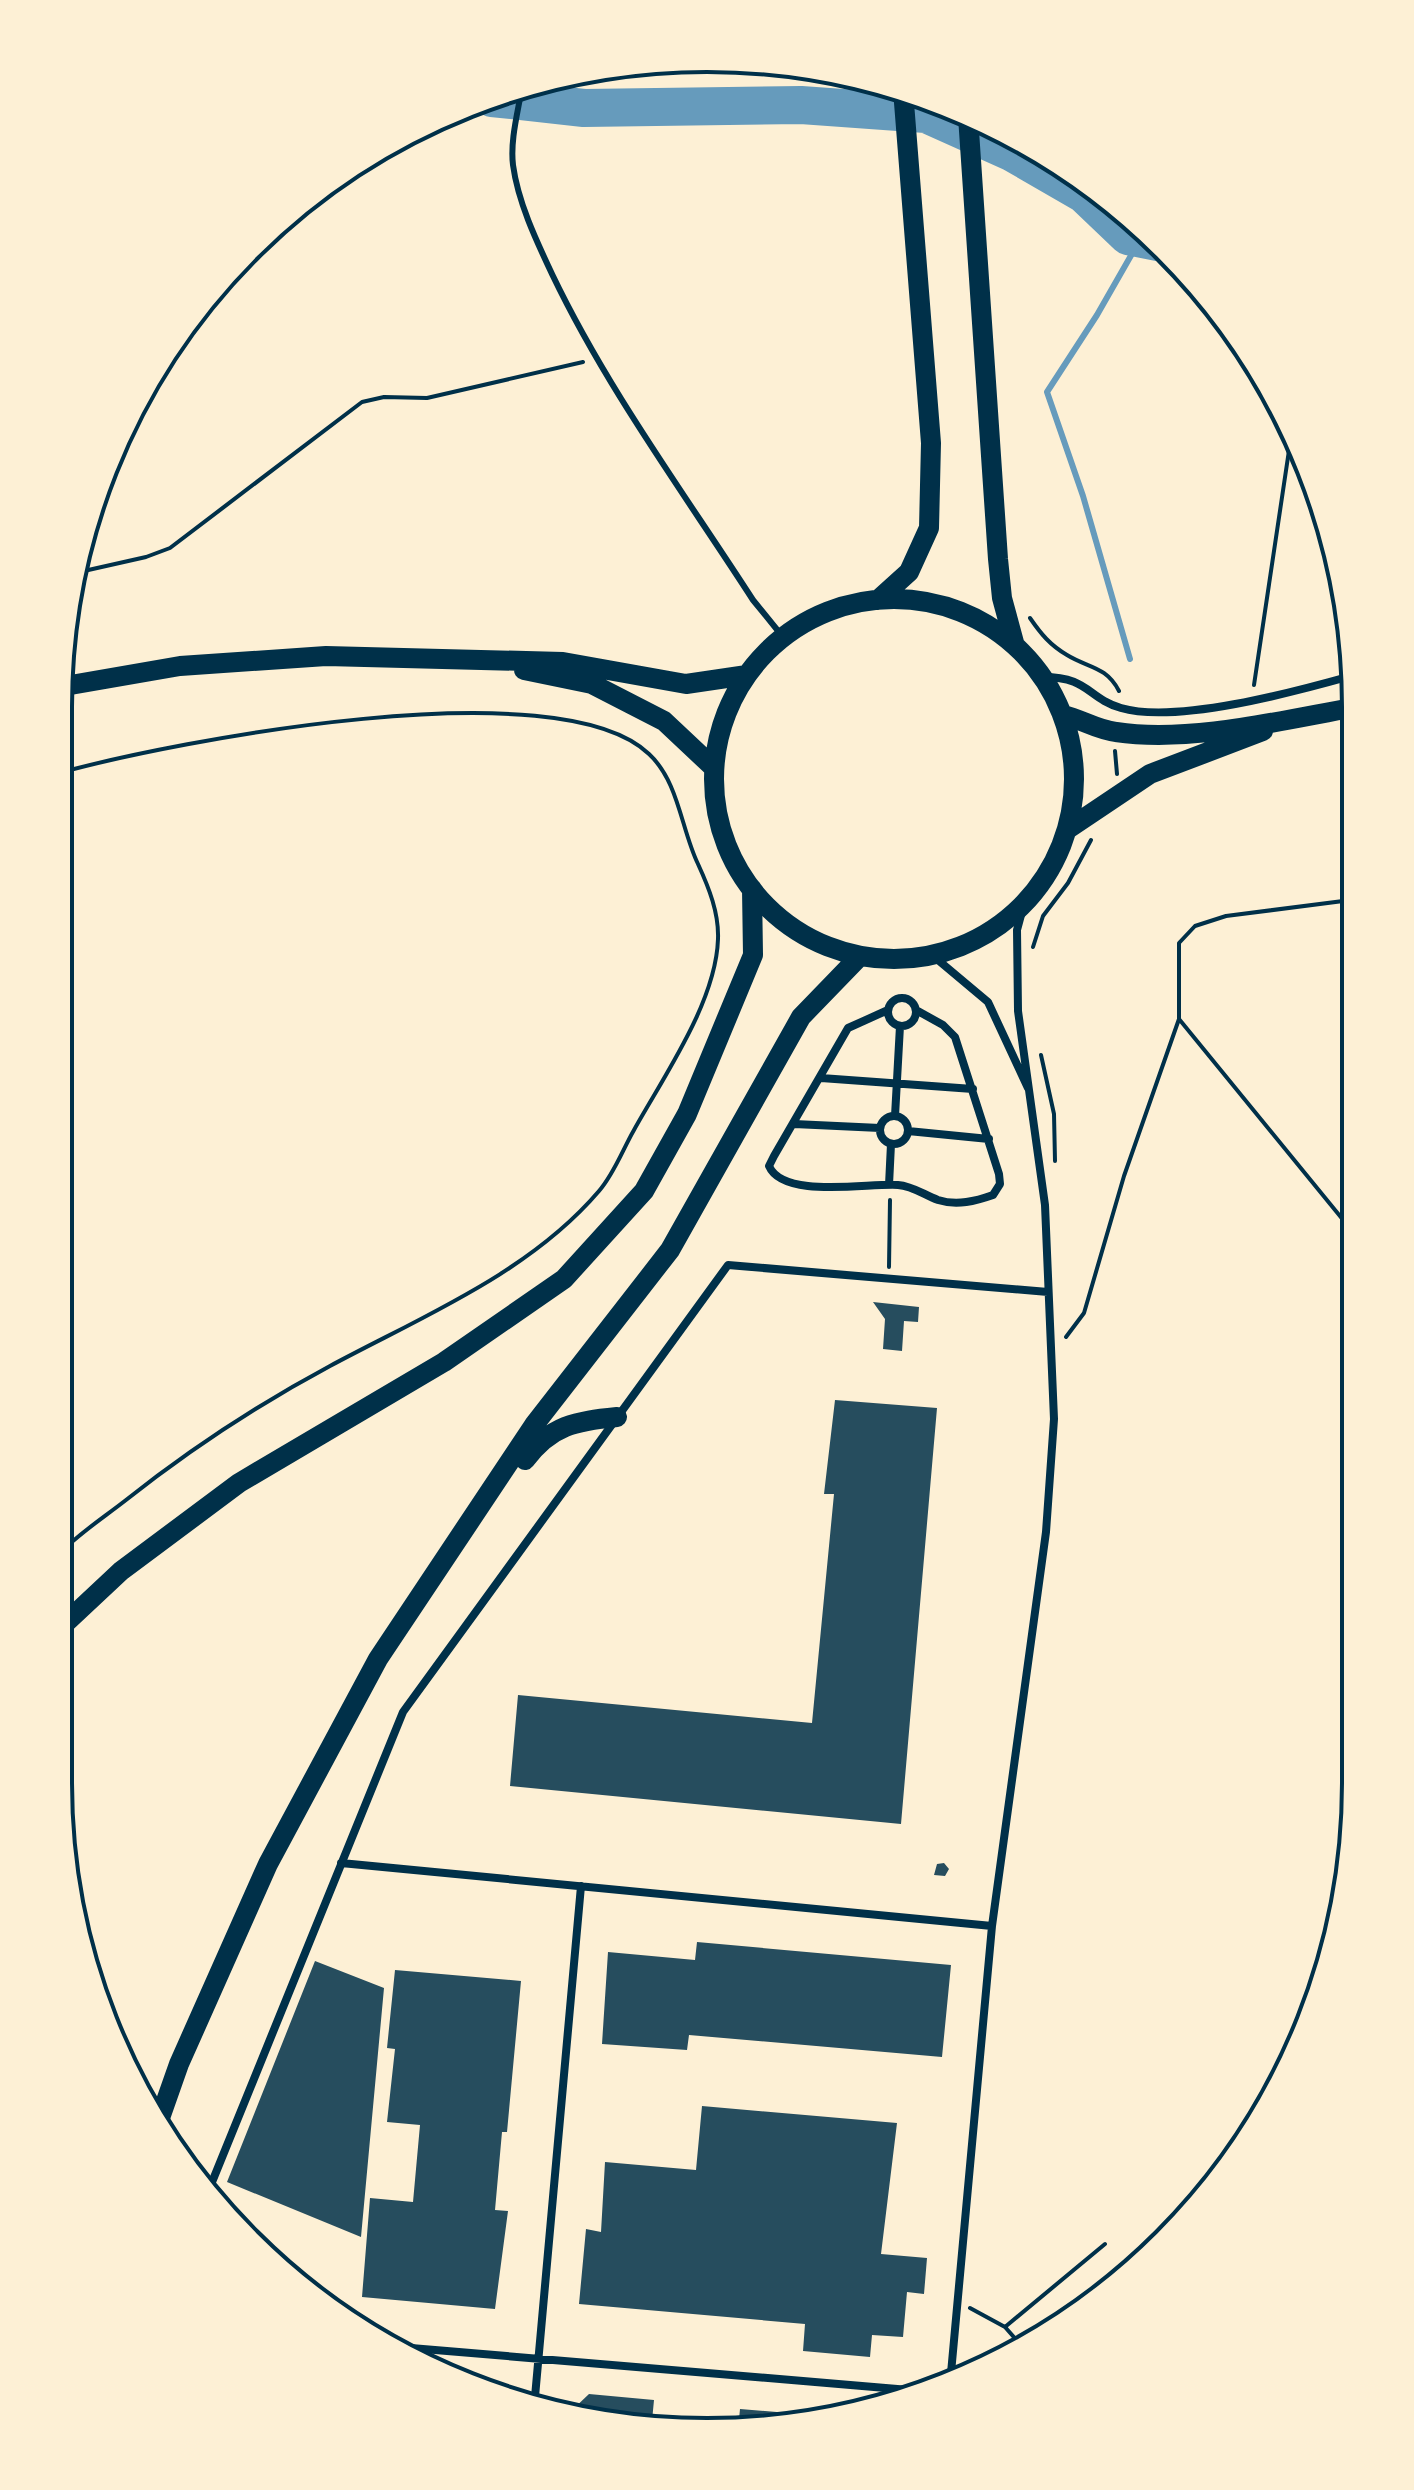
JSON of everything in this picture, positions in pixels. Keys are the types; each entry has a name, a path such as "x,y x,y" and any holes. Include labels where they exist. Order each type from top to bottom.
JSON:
{"main road":[{"path":"878,600 909,572 929,528 931,443 904,104"},
{"path":"969,128 998,559 1002,598 1015,646"},
{"path":"878,600 915,600 951,608 985,623 1015,646 1043,677 1063,715 1075,771 1068,829 1050,869 1024,904 997,927 976,939 932,955 884,959 860,956 819,942 782,920 752,889 729,852 716,811 714,768 719,735 730,704 747,675 783,637 812,619 844,606 878,600"},
{"path":"73,685 195,665 326,656 563,662 686,684 747,675"},
{"path":"469,659 592,684 664,721 714,768"},
{"path":"1063,715 1113,732 1185,733 1342,710"},
{"path":"1068,829 1118,792 1150,774 1204,751 1309,715"},
{"path":"72,1617 121,1571 239,1483 444,1362 564,1279 644,1191 687,1114 753,955 752,889"},
{"path":"163,2110 179,2064 268,1864 378,1659 534,1425 670,1250 801,1017 860,956"},
{"path":"378,1659 540,1439 576,1421 617,1417"}],"street":[{"path":"1043,677 1067,677 1119,708 1156,713 1252,700 1341,678"},
{"path":"951,2369 992,1926 1046,1532 1054,1419 1045,1205 1018,1011 1017,930 1024,904"},
{"path":"932,955 988,1002 1032,1097"},
{"path":"903,998 912,1002 916,1010 943,1025 955,1037 999,1174 1000,1184 993,1195 958,1202 939,1200 918,1189 889,1185 858,1188 784,1182 773,1176 769,1166 848,1028 888,1010 893,1001 903,998"},
{"path":"888,1010 890,1020 900,1026"},
{"path":"900,1026 914,1019 916,1010"},
{"path":"895,1116 900,1026"},
{"path":"821,1078 973,1089"},
{"path":"895,1116 906,1123 908,1131 900,1143 891,1144 883,1139 880,1128 884,1119 895,1116"},
{"path":"794,1124 880,1128"},
{"path":"908,1131 989,1139"},
{"path":"889,1185 891,1144"},
{"path":"212,2181 403,1712 728,1265 1048,1292"},
{"path":"341,1863 992,1926"},
{"path":"535,2394 581,1886"},
{"path":"418,2348 895,2389"}],"lane":[{"path":"520,101 514,142 516,180 538,245 596,359 753,600 783,637"}],"path":[{"path":"87,570 146,557 170,548 362,402 384,397 427,398 596,359"},
{"path":"1252,700 1289,452"},
{"path":"1024,609 1043,638 1069,657 1098,667 1113,679 1119,693 1119,708"},
{"path":"72,770 328,720 500,713 551,718 597,728 625,738 647,751 658,765 680,810 688,845 709,888 718,937 716,958 689,1030 602,1188 557,1233 454,1301 330,1366 221,1433 138,1490 72,1544"},
{"path":"1113,732 1118,792"},
{"path":"1032,951 1043,916 1068,883 1094,836"},
{"path":"1060,1329 1060,1344 1084,1313 1124,1176 1179,1019 1179,943 1195,926 1226,916 1342,901"},
{"path":"1179,1019 1342,1219"},
{"path":"1039,1046 1054,1114 1056,1176"},
{"path":"888,1277 889,1185"},
{"path":"1005,2327 1105,2244"},
{"path":"958,2301 1005,2327 1015,2338"}],"building":[{"path":"873,1302 919,1307 918,1322 904,1321 902,1351 883,1349 885,1319"},
{"path":"835,1400 937,1408 901,1824 510,1786 518,1695 812,1723 834,1494 824,1494"},
{"path":"944,1863 949,1869 945,1876 934,1875 937,1864"},
{"path":"697,1942 951,1965 942,2057 689,2035 687,2050 602,2044 608,1952 695,1960"},
{"path":"315,1961 384,1988 361,2237 227,2182"},
{"path":"395,1970 521,1981 507,2132 502,2132 495,2210 508,2211 495,2309 362,2297 370,2198 413,2202 420,2125 387,2122 395,2049 387,2048"},
{"path":"702,2106 897,2123 881,2254 927,2258 924,2294 907,2292 903,2337 872,2335 870,2357 803,2351 805,2324 579,2304 586,2229 601,2232 605,2162 696,2170"},
{"path":"589,2394 654,2400 652,2416 578,2405"},
{"path":"740,2409 789,2413 749,2417 739,2417"}],"waterway":[{"path":"520,101 584,108 801,105 926,114 1013,153 1069,185"},
{"path":"1092,201 1128,236 1134,237"},
{"path":"1130,659 1083,496 1047,392 1097,315 1139,242"}]}
